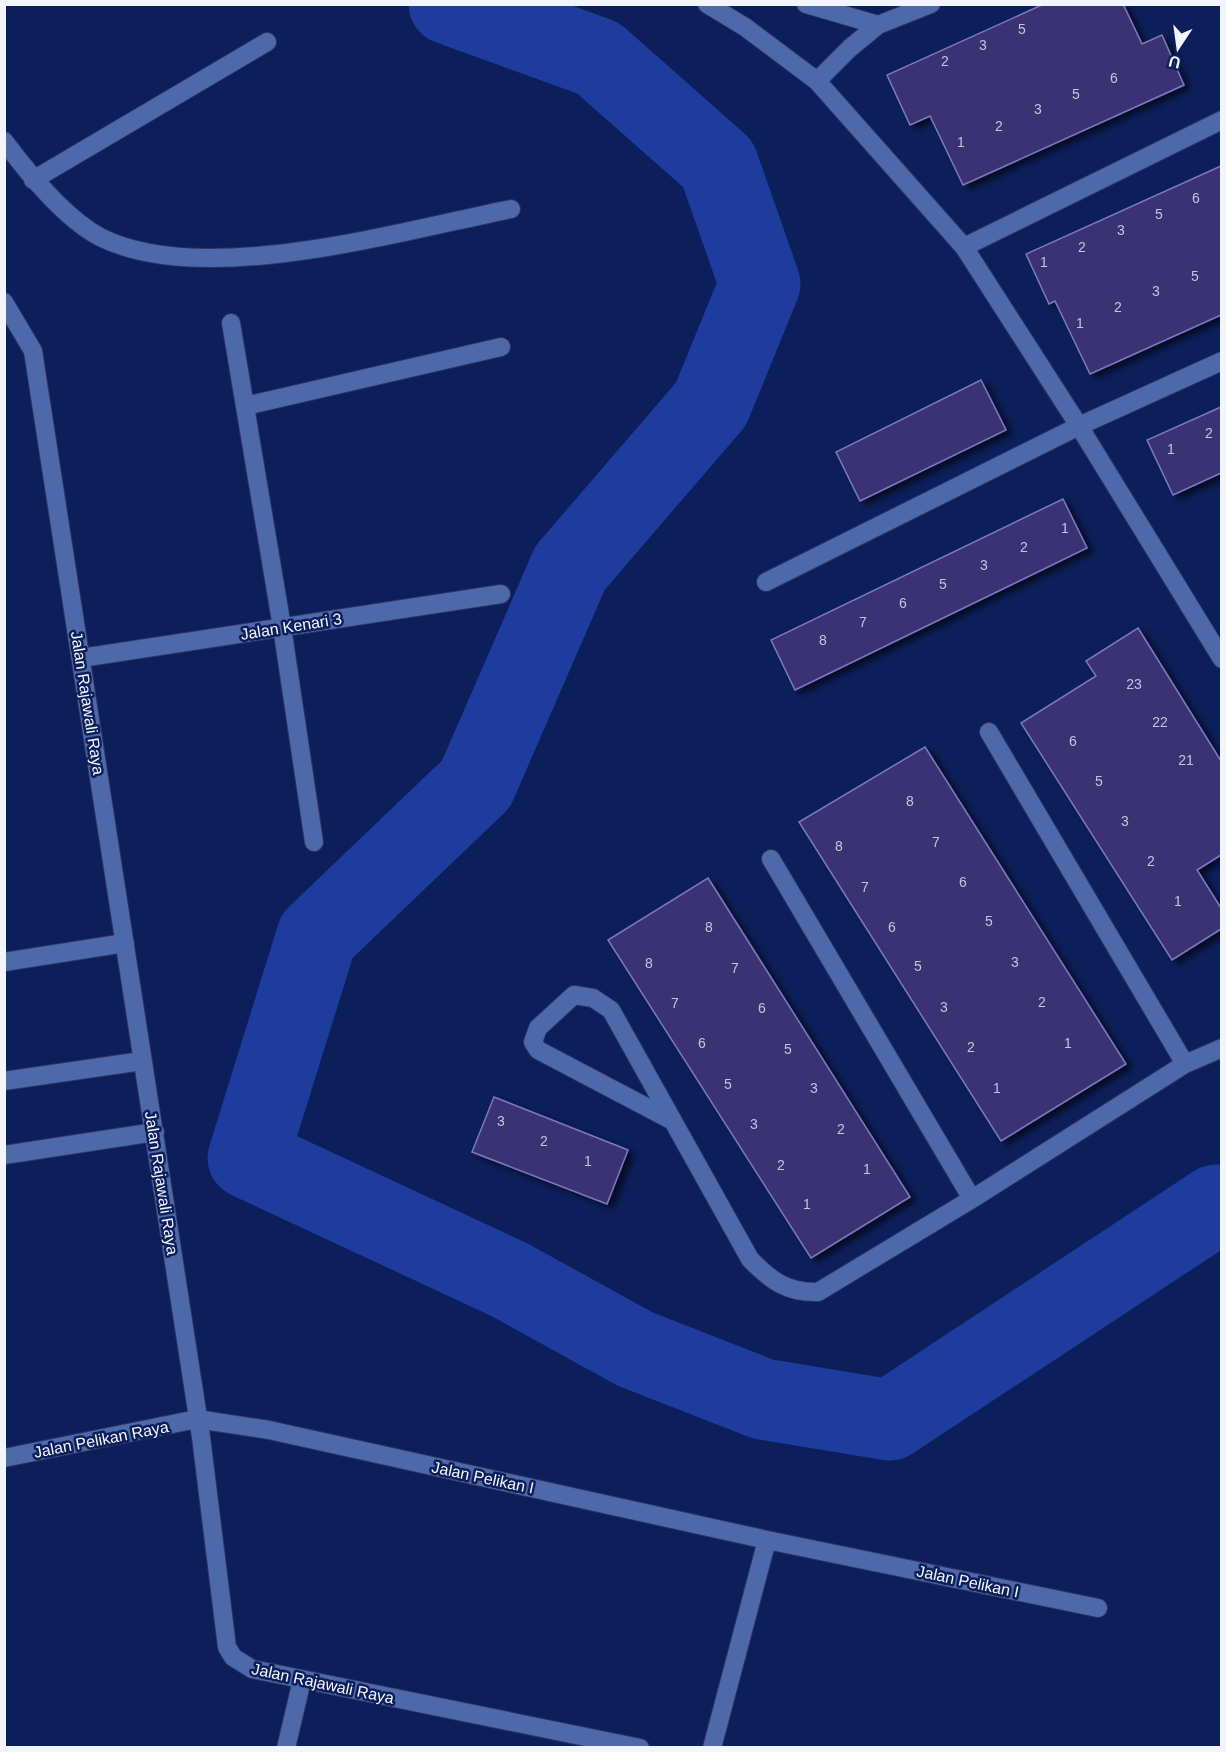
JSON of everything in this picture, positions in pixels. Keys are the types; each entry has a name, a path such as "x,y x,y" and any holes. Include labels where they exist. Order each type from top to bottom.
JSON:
{"street":[{"path":"706,4 745,27 818,81 964,247 1079,426 1221,659"},
{"path":"806,4 878,25"},
{"path":"818,81 878,25 931,4"},
{"path":"33,180 267,42"},
{"path":"964,247 1221,120"},
{"path":"4,141 33,180 99,236 153,253 205,258 312,249 511,209"},
{"name":"Jalan Rajawali Raya","path":"4,302 33,351 142,1061 155,1132 197,1419 227,1647 240,1664 302,1680 640,1748"},
{"path":"231,323 282,627 314,842"},
{"path":"245,406 501,347"},
{"path":"766,582 1079,426 1221,361"},
{"name":"Jalan Kenari 3","path":"81,658 501,594"},
{"path":"989,732 1185,1064"},
{"path":"771,859 972,1199"},
{"path":"4,962 125,943"},
{"path":"671,1120 538,1050 532,1042 533,1035 574,995 594,998 611,1010 750,1259 765,1275 785,1288 800,1293 818,1292 972,1199 1185,1064 1221,1048"},
{"path":"4,1081 142,1061"},
{"path":"4,1155 155,1132"},
{"name":"Jalan Pelikan Raya","path":"4,1458 197,1419"},
{"name":"Jalan Pelikan I","path":"197,1419 269,1430 767,1540 1098,1608"},
{"path":"712,1748 767,1540"},
{"path":"286,1748 302,1680"}],"building":[{"path":"1044,4 1123,4 1142,44 1162,35 1184,85 963,185 930,116 910,125 887,75"},
{"path":"1221,166 1221,315 1090,374 1055,301 1049,304 1026,254"},
{"path":"981,380 1006,430 860,501 836,452"},
{"path":"1221,407 1221,473 1173,495 1147,440"},
{"path":"1063,499 1087,548 795,690 771,640"},
{"path":"1138,628 1221,761 1221,855 1197,870 1221,908 1221,929 1172,960 1021,723 1096,676 1086,661"},
{"path":"925,747 1126,1064 1001,1141 799,822"},
{"path":"708,878 910,1197 811,1258 608,940"},
{"path":"494,1097 628,1150 607,1204 472,1152"}],"waterway":[{"path":"449,4 598,58 718,164 760,284 711,404 570,568 476,784 317,936 248,1158 510,1280 635,1349 763,1399 890,1420 1216,1205 1222,1205"}]}
